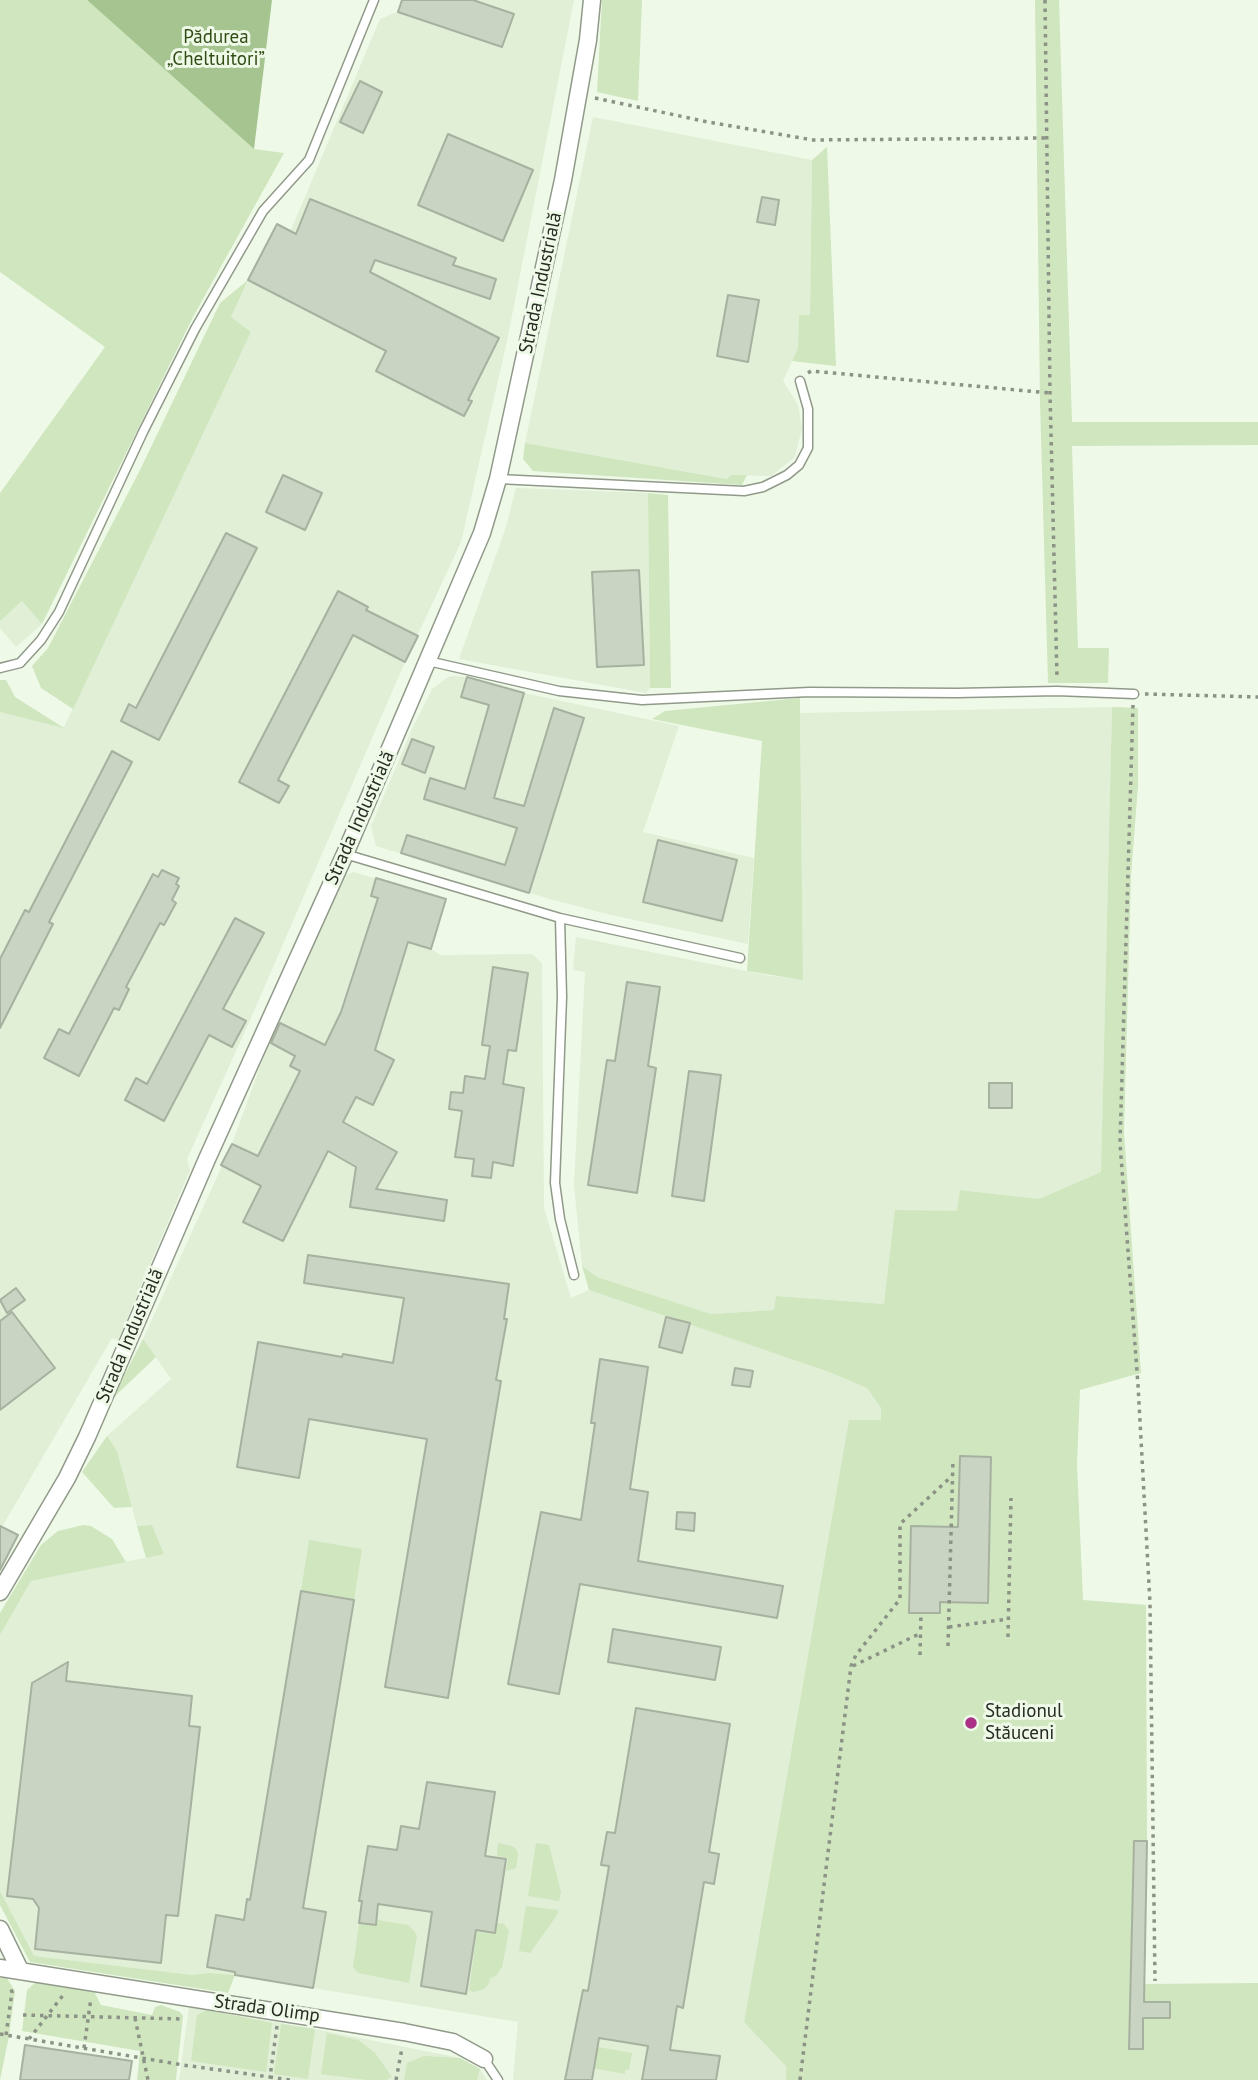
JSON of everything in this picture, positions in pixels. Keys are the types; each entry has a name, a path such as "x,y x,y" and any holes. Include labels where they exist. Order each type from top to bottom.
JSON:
{"street":[{"name":"Strada Industrială","path":"0,1592 67,1478 87,1437 207,1159 345,854 482,533 499,479 580,95 592,0"},
{"path":"0,1929 20,1970"},
{"name":"Strada Olimp","path":"2,1974 20,1970 404,2032 453,2042 484,2059"}],"lane":[{"path":"0,668 20,663 41,640 59,612 143,432 195,329 263,211 309,160 374,0"},
{"path":"499,479 744,491 763,488 799,465 808,448 808,409 800,381"},
{"path":"428,661 559,691 642,700 809,692 1057,691 1134,694"},
{"path":"345,854 560,918 740,958"},
{"path":"560,918 562,997 555,1183 559,1219 574,1275"},
{"name":"Strada Olimp","path":"484,2059 498,2080"}],"path":[{"path":"1045,0 1049,393 1057,691"},
{"path":"580,95 708,122 813,140 1047,138"},
{"path":"811,372 1049,393"},
{"path":"1155,1981 1150,1603 1138,1385 1120,1143 1134,694 1258,697"},
{"path":"948,1646 953,1460"},
{"path":"800,2080 851,1667 856,1656 900,1598 901,1524 952,1476"},
{"path":"1008,1637 1011,1498"},
{"path":"920,1655 921,1613"},
{"path":"949,1627 1008,1619"},
{"path":"851,1667 921,1633"},
{"path":"2,1974 12,1992 8,2036"},
{"path":"29,2039 69,1987"},
{"path":"84,2048 92,1990"},
{"path":"270,2077 279,2011"},
{"path":"23,2015 183,2019"},
{"path":"135,2018 148,2080"},
{"path":"396,2080 404,2032"},
{"path":"0,2034 290,2080"}],"shaded area":[{"path":"0,0 87,0 254,149 284,153 193,317 42,624 22,601 0,621 0,493 105,347 0,272"},
{"path":"402,0 574,0 507,341 461,542 405,662 187,1159 190,1170 118,1340 112,1338 2,1527 18,1535 0,1570 0,712 64,727 251,332 231,317 248,280 277,224 291,230 380,19 397,12"},
{"path":"602,0 642,0 638,101 597,92"},
{"path":"1035,0 1059,0 1072,422 1258,422 1258,445 1072,446 1078,648 1109,648 1108,683 1048,683 1040,401"},
{"path":"593,117 812,160 810,316 799,316 798,348 783,381 798,405 802,428 795,457 771,476 731,475 728,479 525,443"},
{"path":"827,147 836,366 792,361 798,348 799,315 810,315 812,160"},
{"path":"248,280 231,317 251,332 73,709 41,688 32,666 48,648 140,470 220,303"},
{"path":"525,443 727,479 731,475 747,475 742,485 533,471 523,459"},
{"path":"516,488 648,493 650,688 646,693 459,659 506,527"},
{"path":"648,493 668,495 671,688 650,688"},
{"path":"22,601 42,624 16,647 0,628 0,621"},
{"path":"450,676 467,677 524,693 679,726 643,832 754,858 748,944 550,899 376,846 371,826 412,729 432,689"},
{"path":"0,680 6,680 15,697 64,728 0,712"},
{"path":"800,698 803,980 747,971 762,741 652,719 665,711"},
{"path":"1112,707 1101,1172 1039,1199 960,1190 958,1211 884,1304 776,1296 774,1310 711,1314 597,1277 582,1266 574,1185 585,972 573,970 576,937 771,976 803,979 800,713"},
{"name":"Stadionul Stăuceni","path":"1112,707 1138,708 1138,786 1131,876 1124,1133 1141,1373 1080,1390 1077,1464 1083,1600 1146,1605 1147,1841 1144,1984 1258,1983 1258,2080 786,2080 786,2066 744,2022 849,1420 881,1420 881,1408 867,1388 829,1372 589,1290 582,1266 597,1277 711,1314 774,1310 776,1296 884,1304 895,1210 957,1211 960,1190 1039,1199 1101,1172"},
{"path":"353,872 446,899 431,949 441,955 532,954 542,963 544,1208 571,1298 589,1290 829,1372 867,1388 881,1408 881,1420 849,1421 744,2021 787,2066 786,2080 513,2080 518,2022 235,1975 193,1975 33,1956 0,1891 0,1635 31,1581 164,1554 152,1525 137,1526 117,1451 107,1436 171,1379 143,1339 232,1144 269,1042 343,877","holes":["341,1012 372,1025 310,1075"]},
{"path":"143,1339 156,1357 112,1399"},
{"path":"107,1436 117,1451 132,1507 114,1508 82,1472"},
{"path":"83,1525 91,1526 112,1539 126,1562 31,1581 0,1635 0,1613 41,1545 58,1531"},
{"path":"152,1525 164,1554 146,1558 137,1526"},
{"path":"309,1540 362,1549 354,1600 301,1591"},
{"path":"498,1843 516,1849 516,1868 506,1871 508,1858 497,1856"},
{"path":"536,1843 549,1845 561,1892 559,1901 528,1896"},
{"path":"0,1891 34,1956 193,1975 235,1975 228,1993 30,1962 0,1905"},
{"path":"526,1906 558,1910 530,1953 519,1951"},
{"path":"378,1920 408,1925 417,1936 409,1983 358,1973 353,1967 359,1924 376,1926"},
{"path":"497,1923 504,1924 509,1931 502,1967 496,1976 490,1978 484,1989 473,1992 469,1990 477,1932 495,1934"},
{"path":"0,1978 7,1978 15,1991 0,2080"},
{"path":"36,1982 94,1991 101,2005 152,2015 155,2007 161,2005 180,2012 183,2016 176,2080 137,2080 140,2051 22,2031 27,1990"},
{"path":"189,2007 460,2058 480,2069 487,2080 179,2080"},
{"path":"207,2010 272,2023 266,2072 191,2061 197,2015"},
{"path":"281,2024 315,2029 308,2079 274,2074"},
{"path":"327,2033 358,2040 375,2053 392,2077 386,2080 367,2080 321,2074"},
{"path":"598,2047 632,2053 629,2070 625,2070 625,2074 592,2068"},
{"path":"424,2056 460,2058 480,2069 477,2080 404,2080 407,2063"}],"green space":[{"name":"Pădurea „Cheltuitori”","path":"87,0 272,0 254,149"}],"building":[{"path":"402,0 473,0 514,14 502,47 398,12"},
{"path":"360,81 382,92 363,133 340,122"},
{"path":"448,134 533,170 503,241 418,205"},
{"path":"762,197 779,200 775,225 757,222"},
{"path":"310,199 456,258 453,265 496,279 490,299 375,260 370,272 499,338 468,400 472,401 464,416 376,371 386,351 248,280 277,224 296,234"},
{"path":"728,295 759,300 748,362 717,356"},
{"path":"283,475 322,493 305,530 266,512"},
{"path":"226,533 257,548 159,740 121,721 129,704 136,708"},
{"path":"639,570 644,665 597,667 592,572"},
{"path":"338,591 368,607 366,610 418,636 405,662 353,635 278,780 289,786 279,803 239,782"},
{"path":"467,677 524,693 494,798 524,806 554,708 584,718 529,893 401,853 407,835 505,865 517,828 424,799 430,778 465,789 489,705 461,697"},
{"path":"412,739 434,747 425,773 402,764"},
{"path":"112,751 132,762 49,922 53,924 0,1028 0,959 25,910 29,912"},
{"path":"658,840 737,860 722,921 643,902"},
{"path":"162,870 179,878 176,884 179,886 172,900 176,903 164,925 160,923 126,987 129,989 119,1010 114,1008 79,1076 44,1058 59,1029 69,1034 153,874 158,877"},
{"path":"376,878 446,899 431,949 408,942 375,1050 394,1060 373,1105 356,1097 343,1122 397,1152 376,1189 447,1200 444,1221 350,1207 356,1167 328,1151 283,1241 243,1222 261,1186 221,1165 232,1144 258,1156 300,1071 290,1066 295,1056 271,1043 280,1023 325,1045 341,1012 378,898 371,896"},
{"path":"235,918 264,933 223,1009 246,1021 232,1047 209,1035 164,1121 125,1100 136,1078 147,1084"},
{"path":"493,967 528,973 516,1051 508,1050 503,1084 524,1088 513,1166 493,1162 491,1178 472,1176 474,1159 455,1157 462,1111 449,1109 451,1092 463,1093 465,1076 485,1079 490,1046 482,1045"},
{"path":"627,982 660,987 648,1066 656,1068 637,1193 588,1185 607,1060 615,1061"},
{"path":"689,1071 721,1075 704,1201 672,1196"},
{"path":"989,1083 1012,1083 1012,1108 989,1108"},
{"path":"308,1255 509,1284 504,1319 507,1319 496,1380 501,1381 448,1698 385,1687 427,1439 309,1419 299,1478 237,1467 258,1342 393,1363 404,1298 304,1283"},
{"path":"16,1288 25,1300 7,1313 0,1300"},
{"path":"12,1312 55,1368 0,1410 0,1321"},
{"path":"666,1317 690,1323 682,1353 659,1347"},
{"path":"600,1359 648,1367 630,1489 648,1492 638,1561 783,1586 777,1618 580,1584 559,1694 508,1684 541,1512 581,1520 595,1423 591,1423"},
{"path":"735,1368 753,1371 750,1387 732,1385"},
{"path":"960,1456 991,1457 988,1603 940,1602 940,1613 909,1613 911,1526 958,1527"},
{"path":"677,1512 695,1513 694,1531 676,1529"},
{"path":"0,1526 18,1535 0,1570"},
{"path":"301,1591 354,1600 303,1908 326,1912 313,1988 235,1975 235,1972 207,1967 216,1915 244,1920 247,1899 250,1900"},
{"path":"613,1629 721,1647 715,1680 608,1662"},
{"path":"68,1662 66,1681 192,1696 189,1726 200,1727 178,1916 166,1915 161,1963 35,1949 39,1908 33,1899 7,1896 32,1683"},
{"path":"636,1708 730,1724 709,1852 719,1854 714,1884 704,1882 683,2008 677,2006 670,2050 720,2056 716,2080 642,2080 648,2046 599,2038 592,2080 565,2080 583,1990 588,1991 609,1866 601,1865 607,1832 615,1833"},
{"path":"427,1782 495,1792 485,1856 506,1859 495,1933 476,1930 466,1994 421,1986 432,1912 378,1904 376,1925 359,1923 362,1901 359,1901 368,1846 397,1850 401,1826 419,1829"},
{"path":"1134,1841 1147,1841 1144,2002 1170,2002 1170,2018 1143,2018 1143,2049 1129,2049"},
{"path":"25,2045 132,2061 129,2080 20,2080"}],"place":[{"name":"Stadionul Stăuceni","path":"971,1723"}]}
